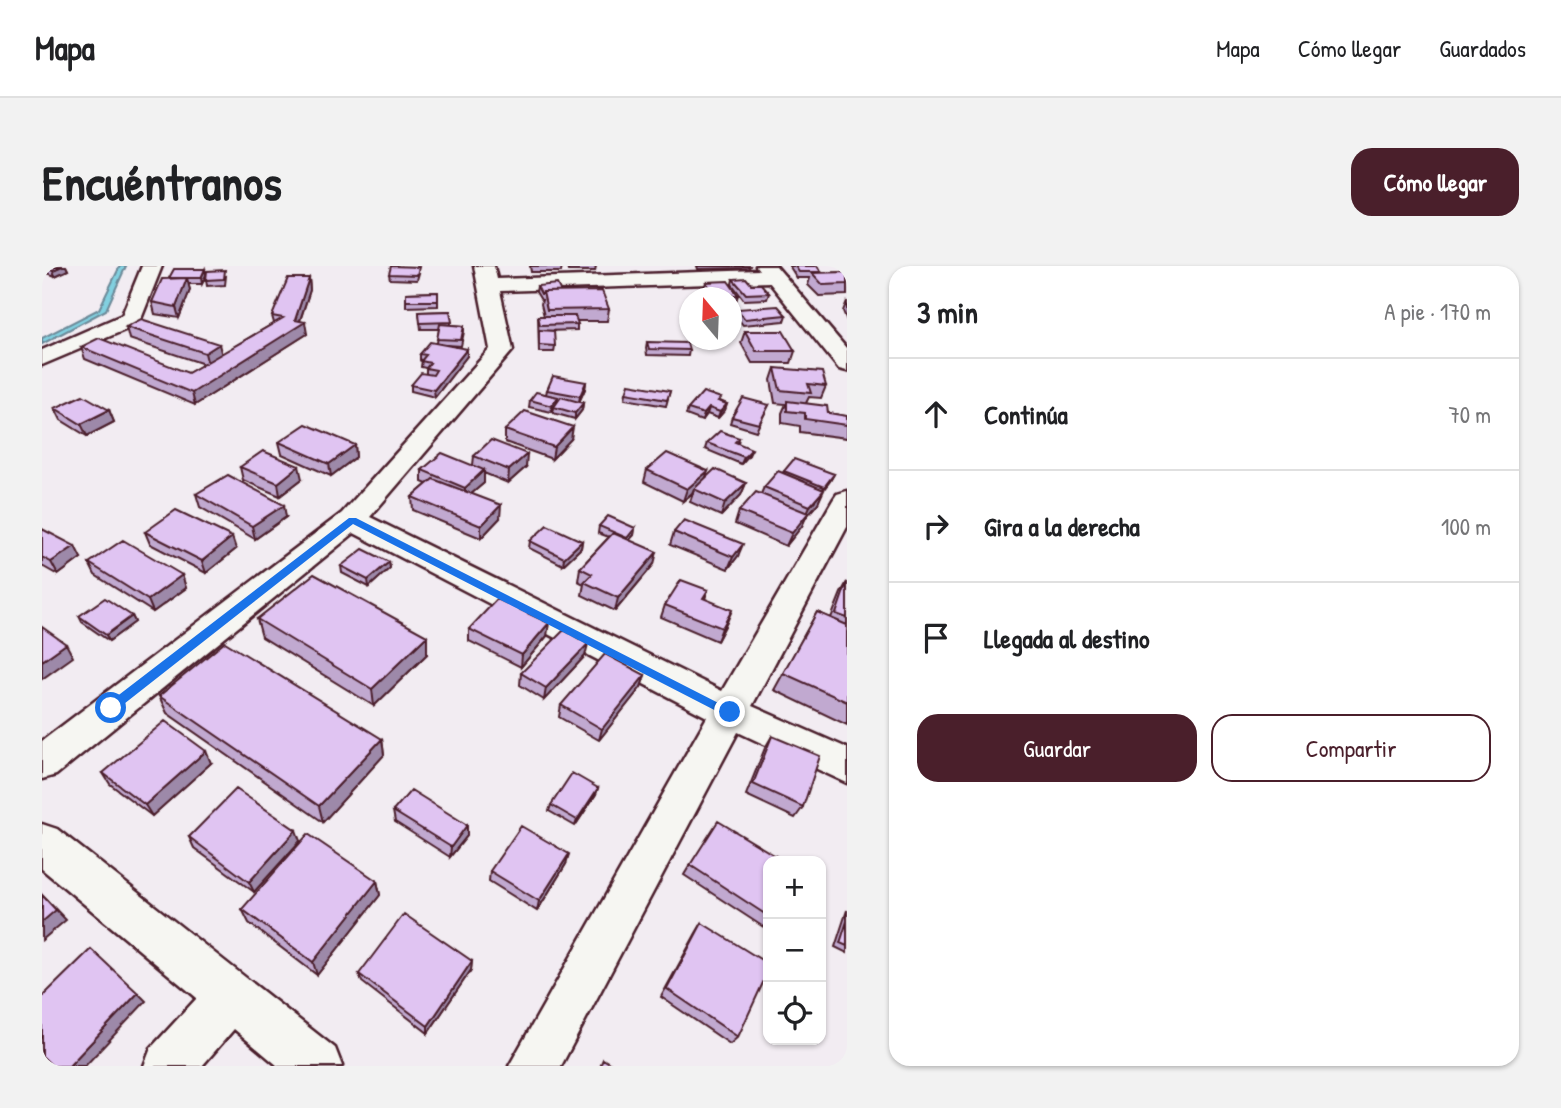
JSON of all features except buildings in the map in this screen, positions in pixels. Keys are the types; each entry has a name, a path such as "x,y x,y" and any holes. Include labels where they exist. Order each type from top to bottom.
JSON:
{"street":[{"path":"42,358 131,319 152,266"},
{"path":"42,763 352,520 502,350 486,275 770,271 847,364"},
{"path":"534,1066 847,500"},
{"path":"352,520 730,712 847,766"},
{"path":"42,843 317,1066"},
{"path":"169,1066 230,996"}],"water":[{"path":"120,266 126,266 106,310 42,344 42,338 99,309"}],"route":[{"path":"111,708 352,520 730,712"}]}
